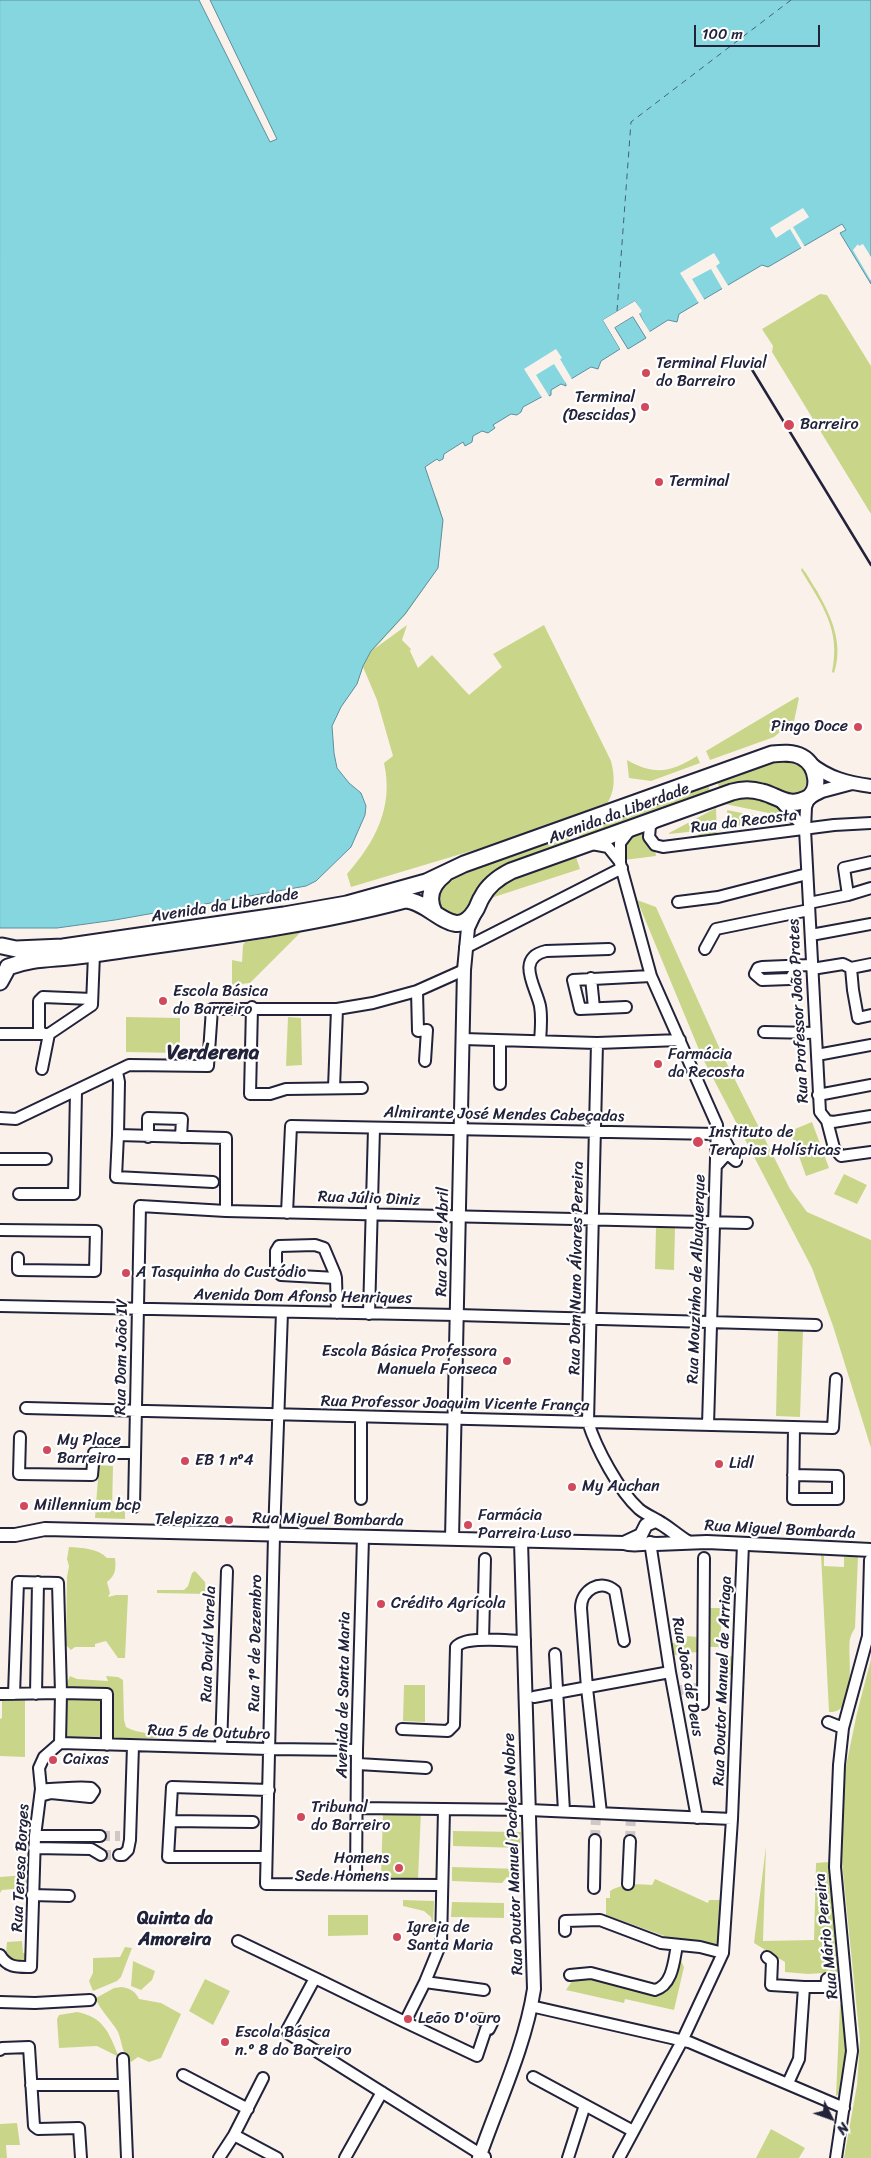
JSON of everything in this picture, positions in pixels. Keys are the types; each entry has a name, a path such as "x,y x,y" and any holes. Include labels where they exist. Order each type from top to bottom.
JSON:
{"main road":[{"name":"Avenida da Liberdade","path":"1,945 16,949 63,947 284,916 347,904 426,882 449,871 772,754 788,754 802,757 810,763"},
{"path":"810,763 816,777 810,796"},
{"name":"Avenida da Liberdade","path":"4,974 31,960 94,954 265,929 347,915 405,900 414,900 440,917 458,924 464,922 476,910 484,892 503,875 632,827 740,790 761,791 777,799 793,803 810,796"},
{"name":"Avenida da Liberdade","path":"440,917 430,901 431,893 434,885 449,871"},
{"path":"1,945 10,958 4,974"}],"street":[{"name":"Avenida da Liberdade","path":"810,763 828,776 855,784 871,786"},
{"name":"Avenida da Liberdade","path":"810,796 822,791 855,784"},
{"name":"Rua Professor João Prates","path":"810,796 806,807 805,829 820,1112 827,1121 834,1148 841,1156 871,1152"},
{"path":"777,799 805,829"},
{"name":"Rua da Recosta","path":"660,817 650,826 648,834 652,843 663,847 805,829 871,823"},
{"path":"632,827 620,843 621,865 651,976 718,1125 717,1134 723,1137 736,1161 730,1156 725,1156 716,1166"},
{"path":"588,843 608,847 621,865"},
{"path":"848,895 844,868 871,862"},
{"path":"440,917 458,934 465,947 621,865"},
{"path":"678,902 718,897 808,874"},
{"path":"705,949 716,929 809,906 871,888"},
{"name":"Rua 20 de Abril","path":"452,1539 464,970 468,928 476,910"},
{"path":"810,935 871,924"},
{"path":"540,1041 541,1014 529,970 531,960 540,952 546,951 609,949"},
{"path":"0,1034 46,1034 92,1005 94,954"},
{"path":"798,966 812,967 843,964 851,968 871,964"},
{"path":"851,968 858,1018 871,1016"},
{"path":"0,1118 16,1119 129,1065 208,1066 212,1009 252,1007 337,1009 373,1003 417,991 464,970"},
{"path":"626,1008 580,1009 573,980 651,976"},
{"path":"591,978 594,1008"},
{"path":"417,991 418,1031 427,1030 425,1061"},
{"path":"46,1034 39,1030 39,1001 43,997 92,999"},
{"path":"252,1007 250,1094 270,1094 286,1089 362,1088"},
{"path":"334,1088 337,1009"},
{"path":"764,1032 815,1033"},
{"path":"42,1069 46,1034"},
{"path":"463,1039 597,1043 680,1040"},
{"path":"500,1040 500,1084"},
{"name":"Rua Dom Nuno Álvares Pereira","path":"597,1043 588,1422 594,1440 604,1459 638,1508 649,1538"},
{"path":"816,1055 871,1045"},
{"path":"117,1072 119,1082 116,1177 213,1182"},
{"path":"818,1095 871,1085"},
{"path":"19,1194 74,1194 76,1091"},
{"path":"827,1121 833,1122 871,1116"},
{"path":"148,1137 148,1118 182,1119 182,1137"},
{"name":"Almirante José Mendes Cabeçadas","path":"288,1213 291,1126 461,1130 595,1130 717,1134"},
{"path":"369,1314 370,1214 374,1128"},
{"name":"Rua Mouzinho de Albuquerque","path":"708,1425 717,1134"},
{"path":"118,1136 226,1138 226,1211"},
{"path":"0,1159 46,1159"},
{"name":"Rua Júlio Diniz","path":"140,1206 288,1213 747,1223"},
{"name":"Rua Dom João IV","path":"134,1507 140,1206"},
{"path":"0,1230 96,1232 95,1271 18,1270 18,1258"},
{"path":"336,1278 281,1275 276,1270 276,1251 279,1246 320,1245 324,1248 336,1278 337,1313"},
{"name":"Avenida Dom Afonso Henriques","path":"0,1306 457,1315 816,1325"},
{"name":"Rua 1º de Dezembro","path":"282,1312 274,1535 266,1884 356,1883"},
{"name":"Rua Professor Joaquim Vicente França","path":"26,1408 833,1428 836,1379"},
{"path":"360,1499 361,1417"},
{"path":"793,1474 838,1476 838,1500 793,1499 793,1474 794,1427"},
{"path":"20,1437 19,1474 92,1475 94,1453 135,1453"},
{"name":"Rua Dom Nuno Álvares Pereira","path":"638,1508 663,1524"},
{"name":"Rua Miguel Bombarda","path":"649,1538 649,1523 663,1524 688,1542"},
{"path":"649,1538 667,1535 663,1524"},
{"name":"Rua Miguel Bombarda","path":"0,1526 17,1527 31,1533"},
{"name":"Rua Miguel Bombarda","path":"0,1535 31,1533 46,1529 624,1543 631,1545 649,1538 871,1555"},
{"name":"Avenida de Santa Maria","path":"356,1883 357,1750 363,1537"},
{"name":"Rua João de Deus","path":"649,1538 670,1672 697,1818"},
{"name":"Rua Doutor Manuel Pacheco Nobre","path":"481,2157 531,2006 534,1989 521,1541"},
{"name":"Rua Doutor Manuel de Arriaga","path":"723,1953 732,1819 743,1544"},
{"name":"Rua Mário Pereira","path":"836,2158 852,2051 835,1860 839,1765 843,1728 868,1636 871,1555"},
{"path":"704,1558 704,1704"},
{"path":"482,1640 485,1559"},
{"name":"Rua David Varela","path":"221,1747 227,1571"},
{"path":"14,1694 18,1582 58,1583 61,1693 60,1743"},
{"path":"36,1694 38,1582"},
{"path":"601,1813 587,1688 581,1601 585,1594 593,1587 606,1586 615,1591 624,1641"},
{"path":"402,1729 448,1731 452,1729 454,1725 456,1647 463,1641 525,1641"},
{"path":"554,1654 564,1811"},
{"path":"534,1697 670,1672"},
{"path":"0,1694 107,1694 107,1745"},
{"path":"828,1722 843,1728"},
{"name":"Rua 5 de Outubro","path":"60,1743 357,1750"},
{"name":"Rua Teresa Borges","path":"0,1955 4,1962 13,1967 31,1967 34,1836 40,1792 39,1768 44,1758 60,1743"},
{"path":"119,1855 128,1850 130,1840 133,1746"},
{"path":"358,1764 426,1768"},
{"path":"266,1857 168,1857 172,1787 269,1790"},
{"path":"358,1808 564,1811 732,1819"},
{"path":"405,2022 425,1982 441,1943 444,1809"},
{"path":"170,1821 253,1822"},
{"path":"34,1836 96,1836 91,1849"},
{"path":"120,1836 130,1840"},
{"path":"594,1888 595,1840"},
{"path":"628,1884 630,1842"},
{"path":"34,1848 91,1849 101,1855"},
{"path":"356,1883 441,1885"},
{"path":"32,1895 69,1896"},
{"path":"565,1932 565,1921 600,1920 661,1943 723,1953 682,2041 619,2158"},
{"path":"238,1941 476,2056 486,2029 489,2029 492,2023 481,2019"},
{"path":"570,1976 590,1973 655,1990 661,1988 670,1974 677,1945"},
{"path":"767,1957 772,1961 771,1985 826,1987 827,1979"},
{"path":"315,1978 287,2030 289,2034 481,2157"},
{"path":"425,1982 484,1990"},
{"path":"788,2083 799,2059 804,1987"},
{"path":"0,2002 34,2003 90,2000"},
{"path":"531,2006 682,2041 788,2083 844,2108"},
{"path":"0,2050 2,2048 29,2047 34,2126 38,2129 79,2128 81,2158"},
{"path":"123,2059 122,2085 127,2158"},
{"path":"183,2075 248,2109"},
{"path":"533,2077 633,2131"},
{"path":"219,2158 234,2135 263,2078"},
{"path":"31,2085 122,2085"},
{"path":"345,2158 382,2092"},
{"path":"568,2158 585,2105"},
{"path":"234,2135 276,2158"}],"green space":[{"path":"820,294 827,295 871,366 871,514 772,352 773,346 762,329"},
{"path":"422,477 437,499 443,520 438,568 406,614 374,649 407,625 402,640 411,649 410,651 418,668 432,655 469,695 502,667 493,654 544,625 611,761 614,775 612,794 601,812 351,887 347,874 366,849 380,823 386,794 384,763 393,756 377,700 363,667 357,684 341,707 332,726"},
{"path":"802,568 822,600 831,620 838,651 834,673 832,672 834,643 832,630 822,606 801,570"},
{"path":"797,697 799,698 793,726 786,727 774,737 710,760 706,751"},
{"path":"697,756 700,763 651,781 629,778 627,760 646,768 663,770 679,766"},
{"path":"775,760 788,760 801,765 807,773 807,784 800,792 795,795 720,790 716,778"},
{"path":"707,782 711,794 581,841 577,829"},
{"path":"750,795 775,805 793,818 725,804 724,800"},
{"path":"716,808 717,835 699,837 698,831 669,834 669,833"},
{"path":"727,810 772,819 772,821 729,827"},
{"path":"646,828 656,856 624,860 622,852 626,839"},
{"path":"567,833 571,844 508,867 463,913 448,915 437,905 439,886 449,877"},
{"path":"575,854 580,869 488,899 505,880"},
{"path":"637,900 656,907 723,1056 790,1189 807,1212 871,1240 871,1448 833,1326 812,1268 702,1057"},
{"path":"301,932 250,983 232,985 232,960 242,962 243,945 245,942"},
{"path":"126,1017 180,1018 180,1053 126,1052"},
{"path":"288,1017 301,1018 302,1065 286,1066"},
{"path":"812,1122 829,1168 806,1176 790,1131"},
{"path":"844,1174 867,1185 857,1204 834,1194"},
{"path":"656,1227 675,1228 674,1270 655,1269"},
{"path":"778,1331 803,1331 800,1417 776,1416"},
{"path":"99,1465 113,1466 112,1511 125,1511 125,1519 95,1518"},
{"path":"69,1547 90,1549 99,1552 107,1558 115,1558 115,1571 107,1582 110,1593 108,1597 128,1595 125,1658 118,1658 106,1641 95,1644 95,1647 75,1647 71,1650 66,1645 67,1577 69,1566 67,1559"},
{"path":"821,1555 824,1556 824,1566 844,1567 844,1557 858,1557 855,1628 849,1647 850,1683 848,1695 845,1704 838,1710 829,1712"},
{"path":"195,1571 205,1582 206,1594 157,1593 157,1590 184,1590 188,1586 192,1573"},
{"path":"710,1608 722,1608 720,1647 709,1647"},
{"path":"687,1636 697,1637 697,1652 674,1655 672,1643 687,1641"},
{"path":"720,1656 733,1656 733,1675 719,1675"},
{"path":"871,1659 871,2158 844,2158 857,2085 860,2041 841,1853 845,1771"},
{"path":"70,1676 77,1679 108,1681 106,1676 118,1677 123,1680 124,1720 126,1727 158,1736 157,1738 112,1738 112,1693 107,1689 64,1689"},
{"path":"404,1685 425,1685 425,1722 403,1721"},
{"path":"57,1696 105,1696 104,1742 56,1741"},
{"path":"2,1700 25,1700 25,1757 0,1756"},
{"path":"421,1811 418,1879 381,1877 383,1812"},
{"path":"453,1831 521,1832 520,1848 453,1846"},
{"path":"766,1846 763,1941 814,1940 816,1863 828,1862 838,1972 808,1974 785,1972 785,1962 754,1943"},
{"path":"452,1867 521,1869 520,1878 507,1877 502,1883 452,1881"},
{"path":"26,1875 25,1888 2,1890 0,1893 0,1877"},
{"path":"655,1879 708,1903 709,1900 722,1900 721,1936 716,1945 712,1946 670,1938 606,1915 606,1898 610,1898 610,1891 625,1885 652,1885"},
{"path":"403,1900 434,1901 433,1927 431,1917 424,1911 403,1906"},
{"path":"452,1902 504,1903 504,1918 451,1917"},
{"path":"328,1915 368,1915 368,1935 328,1936"},
{"path":"22,1941 23,1953 29,1953 26,1963 9,1961 8,1953 6,1953 7,1942"},
{"path":"125,1947 132,1948 121,1977 117,1981 93,1991 89,1981 93,1973 93,1958 120,1957"},
{"path":"676,1960 681,1961 684,1967 674,2010 625,1999 624,2003 566,1990 574,1978 591,1978 658,1994 666,1990"},
{"path":"133,1961 155,1971 152,1980 141,1990 131,1986"},
{"path":"205,1979 230,1991 213,2025 189,2011"},
{"path":"122,1987 132,1991 139,1999 161,2003 181,2014 161,2058 149,2062 138,2057 131,2062 126,2056 118,2032 96,1998 114,1988"},
{"path":"840,2004 844,2004 847,2044 841,2092 836,2096"},
{"path":"77,2012 86,2014 100,2022 119,2057 97,2046 59,2048 57,2019 59,2015"},
{"path":"17,2123 20,2145 6,2145 7,2158 0,2158 0,2124"},
{"path":"771,2129 805,2148 799,2158 756,2158"}],"water":[{"path":"0,0 199,0 270,142 277,139 210,0 871,0 871,284 840,233 846,230 842,224 768,267 762,265 679,314 677,322 668,320 649,332 635,301 603,320 620,349 601,361 598,369 591,367 566,382 566,386 561,384 551,390 551,395 547,394 523,407 517,415 511,414 493,425 495,428 488,433 482,431 473,436 472,442 465,446 463,442 444,454 443,459 439,461 437,459 425,467 443,520 438,568 405,614 371,651 363,666 357,684 341,707 332,726 337,768 349,783 361,793 366,806 365,815 351,847 316,881 306,886 115,920 57,928 0,928"},
{"path":"633,317 646,338 628,349 615,328"}],"pier":[{"path":"803,208 809,217 793,227 805,247 802,249 790,229 776,238 770,228"},
{"path":"858,244 859,246 863,244 871,257 871,281 853,250"},
{"path":"714,253 720,263 716,266 729,287 723,290 711,269 692,279 705,301 700,305 680,273"},
{"path":"635,301 642,311 639,314 651,334 647,333 636,315 638,311 634,304 606,321 622,348 622,352 603,320"},
{"path":"556,349 573,381 567,385 554,364 536,375 549,396 543,399 524,369"}],"ferry route":[{"path":"617,311 631,122 791,0"}],"tunnel":[{"path":"674,1691 703,1687"},
{"path":"595,1840 596,1813"},
{"path":"630,1841 631,1815"},
{"path":"100,1836 120,1836"},
{"path":"101,1855 119,1855"}],"railway":[{"path":"751,368 871,565"}],"place":[{"name":"Terminal Fluvial do Barreiro","path":"646,373"},
{"name":"Terminal (Descidas)","path":"645,407"},
{"name":"Barreiro","path":"789,425"},
{"name":"Terminal","path":"659,482"},
{"name":"Pingo Doce","path":"858,727"},
{"name":"Escola Básica do Barreiro","path":"163,1001"},
{"name":"Farmácia da Recosta","path":"658,1064"},
{"name":"Instituto de Terapias Holísticas","path":"698,1142"},
{"name":"A Tasquinha do Custódio","path":"126,1273"},
{"name":"Escola Básica Professora Manuela Fonseca","path":"507,1361"},
{"name":"My Place Barreiro","path":"47,1450"},
{"name":"EB 1 nº4","path":"185,1461"},
{"name":"Lidl","path":"719,1464"},
{"name":"My Auchan","path":"572,1487"},
{"name":"Millennium bcp","path":"24,1506"},
{"name":"Telepizza","path":"229,1520"},
{"name":"Farmácia Parreira Luso","path":"468,1525"},
{"name":"Crédito Agrícola","path":"381,1604"},
{"name":"Caixas","path":"53,1760"},
{"name":"Tribunal do Barreiro","path":"301,1817"},
{"name":"Homens Sede Homens","path":"399,1868"},
{"name":"Igreja de Santa Maria","path":"397,1937"},
{"name":"Leão D'ouro","path":"408,2019"},
{"name":"Escola Básica n.º 8 do Barreiro","path":"225,2042"}],"district":[{"name":"Verderena","path":"213,1054"},
{"name":"Quinta da Amoreira","path":"175,1929"}]}
